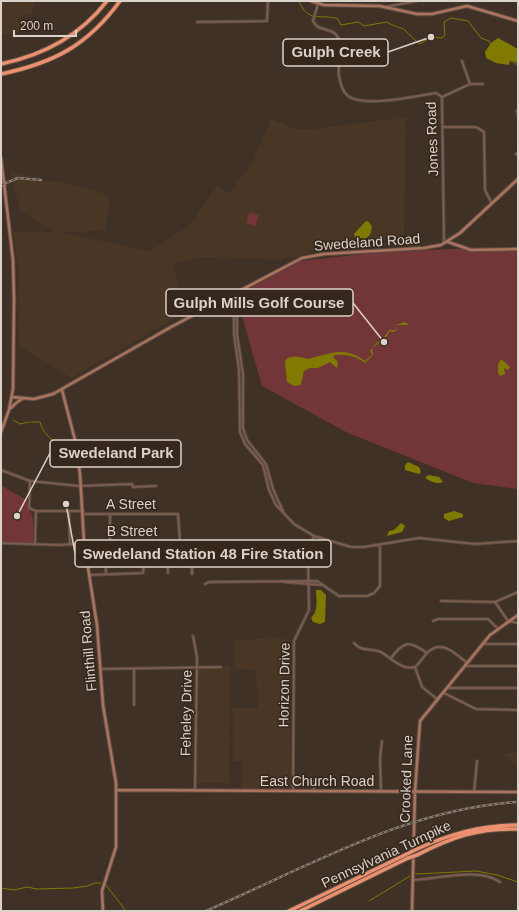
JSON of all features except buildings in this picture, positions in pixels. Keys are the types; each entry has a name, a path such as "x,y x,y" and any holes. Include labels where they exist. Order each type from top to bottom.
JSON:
{"highway":[{"path":"1,64 46,50 70,37 83,27 107,1"},
{"path":"1,74 22,69 52,58 80,43 94,32 120,1"},
{"name":"Pennsylvania Turnpike","path":"289,911 408,853 462,831 488,826 518,825"},
{"name":"Pennsylvania Turnpike","path":"300,911 444,841 476,831 518,829"}],"street":[{"path":"197,22 267,21 268,1"},
{"path":"311,1 318,4 383,7 417,1"},
{"name":"Jones Road","path":"318,4 313,19 316,27 333,32 339,40 339,78 344,91 350,97 373,101 436,93 442,97 444,244"},
{"path":"383,7 408,14 423,14 467,6 518,21"},
{"path":"462,60 470,84"},
{"path":"442,97 470,84 483,84"},
{"path":"442,127 476,127 484,132 485,190 492,204"},
{"path":"1,158 14,282 12,397 1,432"},
{"name":"Swedeland Road","path":"12,397 41,399 62,390 171,327 277,270 306,257 368,251 424,248 444,244 492,204 518,179"},
{"path":"448,242 469,250 518,249"},
{"path":"232,295 237,306 237,334 243,374 243,428 247,440 266,464 272,489 284,514"},
{"path":"229,297 234,308 234,334 240,370 240,432 245,444 263,465 271,495 276,505 298,528 314,536 347,547 364,547 419,538 475,544 518,541"},
{"name":"Flinthill Road","path":"62,390 75,440 82,486 85,542 97,625 103,705 117,790 116,847 102,891 103,911"},
{"path":"9,410 16,403 24,399"},
{"path":"1,470 30,481 82,486 132,484 133,487 156,486"},
{"path":"30,481 29,508 36,510 34,544"},
{"name":"A Street","path":"36,510 110,514 178,514 180,541"},
{"path":"69,511 70,545"},
{"path":"110,514 110,541"},
{"name":"Horizon Drive","path":"294,791 294,643 308,610 308,554 314,536"},
{"path":"105,541 106,574"},
{"name":"B Street","path":"1,543 70,545 85,542 105,541 180,541"},
{"path":"180,541 192,544 192,574"},
{"path":"204,584 209,582 317,581 339,596 367,596 374,593 381,582 380,544"},
{"path":"90,575 143,573 146,545"},
{"path":"146,556 182,556 204,553 212,558 208,564 191,564"},
{"path":"167,555 168,572"},
{"path":"281,582 323,585"},
{"path":"441,601 495,602 514,592 518,592"},
{"path":"495,602 508,621 518,623"},
{"name":"Crooked Lane","path":"412,911 415,791 419,724 482,644 497,628 518,615"},
{"path":"433,621 438,619 488,619 497,628"},
{"name":"Feheley Drive","path":"193,636 196,652 195,790"},
{"path":"354,644 360,648 377,651 405,667 415,667 427,653 436,648 446,647 452,650 467,663"},
{"path":"391,658 399,648 406,644 416,645 427,653"},
{"path":"482,644 518,644"},
{"path":"465,666 518,666"},
{"path":"415,667 422,687 437,700"},
{"path":"134,668 134,705"},
{"path":"101,669 221,668"},
{"path":"447,688 518,688"},
{"path":"444,692 476,709 518,710"},
{"path":"381,791 380,758 382,740"},
{"path":"474,792 477,761"},
{"path":"314,781 314,792"},
{"name":"East Church Road","path":"117,790 518,792"},
{"path":"413,880 474,874 492,877 500,882"}],"shaded area":[{"path":"1,1 34,1 34,9 31,15 20,16 18,19 20,33 1,34"},
{"path":"498,38 518,49 518,63 510,60 509,65 496,63 486,58 485,52 491,43"},
{"path":"406,117 404,238 319,246 309,253 298,257 274,259 203,257 174,264 183,314 71,378 18,345 19,274 13,232 55,232 20,210 10,172 89,189 110,196 105,230 63,233 150,251 191,224 217,186 229,194 253,161 271,119 296,129 313,129"},
{"path":"249,212 259,215 255,226 246,223"},
{"path":"366,221 369,222 372,227 370,235 365,239 355,237 354,234"},
{"path":"454,249 518,249 518,489 473,483 348,433 262,386 237,298 238,295 300,261 382,252"},
{"path":"405,322 409,325 396,325"},
{"path":"396,325 397,330 393,332 390,331 385,339 372,348 384,336 389,330 396,330"},
{"path":"372,348 373,355 365,363 351,356 335,355 333,357 338,362 337,368 330,362 318,368 310,368 304,371 301,385 294,386 287,382 285,361 290,357 301,357 307,359 330,353 343,352 350,353 365,361 372,355 370,351"},
{"path":"501,359 510,367 508,370 504,368 505,374 500,376 498,373 498,364"},
{"path":"408,462 419,467 421,472 419,474 405,470 405,465"},
{"path":"428,475 439,477 443,482 436,483 425,478"},
{"path":"2,486 27,500 28,508 31,512 33,520 33,543 1,542"},
{"path":"454,511 463,514 463,517 449,521 444,518 444,514"},
{"path":"401,523 405,526 402,532 387,536 389,531 394,530"},
{"path":"316,590 321,590 326,595 325,622 320,624 313,622 311,618 314,615 316,608"},
{"path":"276,638 291,640 291,787 289,790 241,789 242,761 233,761 233,708 258,708 256,670 234,669 234,640"},
{"path":"198,666 231,667 229,783 197,783"},
{"path":"504,753 518,753 518,769"}],"waterway":[{"path":"299,1 306,13 315,16 332,17 338,19 341,25 358,22 364,26 387,22 405,30 420,44 431,37 442,38 445,35 444,22 451,18 468,21 481,38 489,41 491,45"},
{"path":"509,60 518,65"},
{"path":"13,420 20,424 29,422"},
{"path":"31,422 40,422 45,433 53,441 64,447 75,450"},
{"path":"79,450 98,445"},
{"path":"416,874 476,871 497,875 518,882"},
{"path":"369,901 410,876"},
{"path":"1,888 14,890 27,887 37,889 73,888 101,883"},
{"path":"106,885 126,911"}],"railway":[{"path":"1,185 18,178 41,180"},
{"path":"206,911 320,859 397,828 436,816 476,807 518,802"}],"place":[{"name":"Gulph Creek","path":"431,37"},
{"name":"Gulph Mills Golf Course","path":"384,342"},
{"name":"Swedeland Station 48 Fire Station","path":"66,504"},
{"name":"Swedeland Park","path":"17,516"}]}
